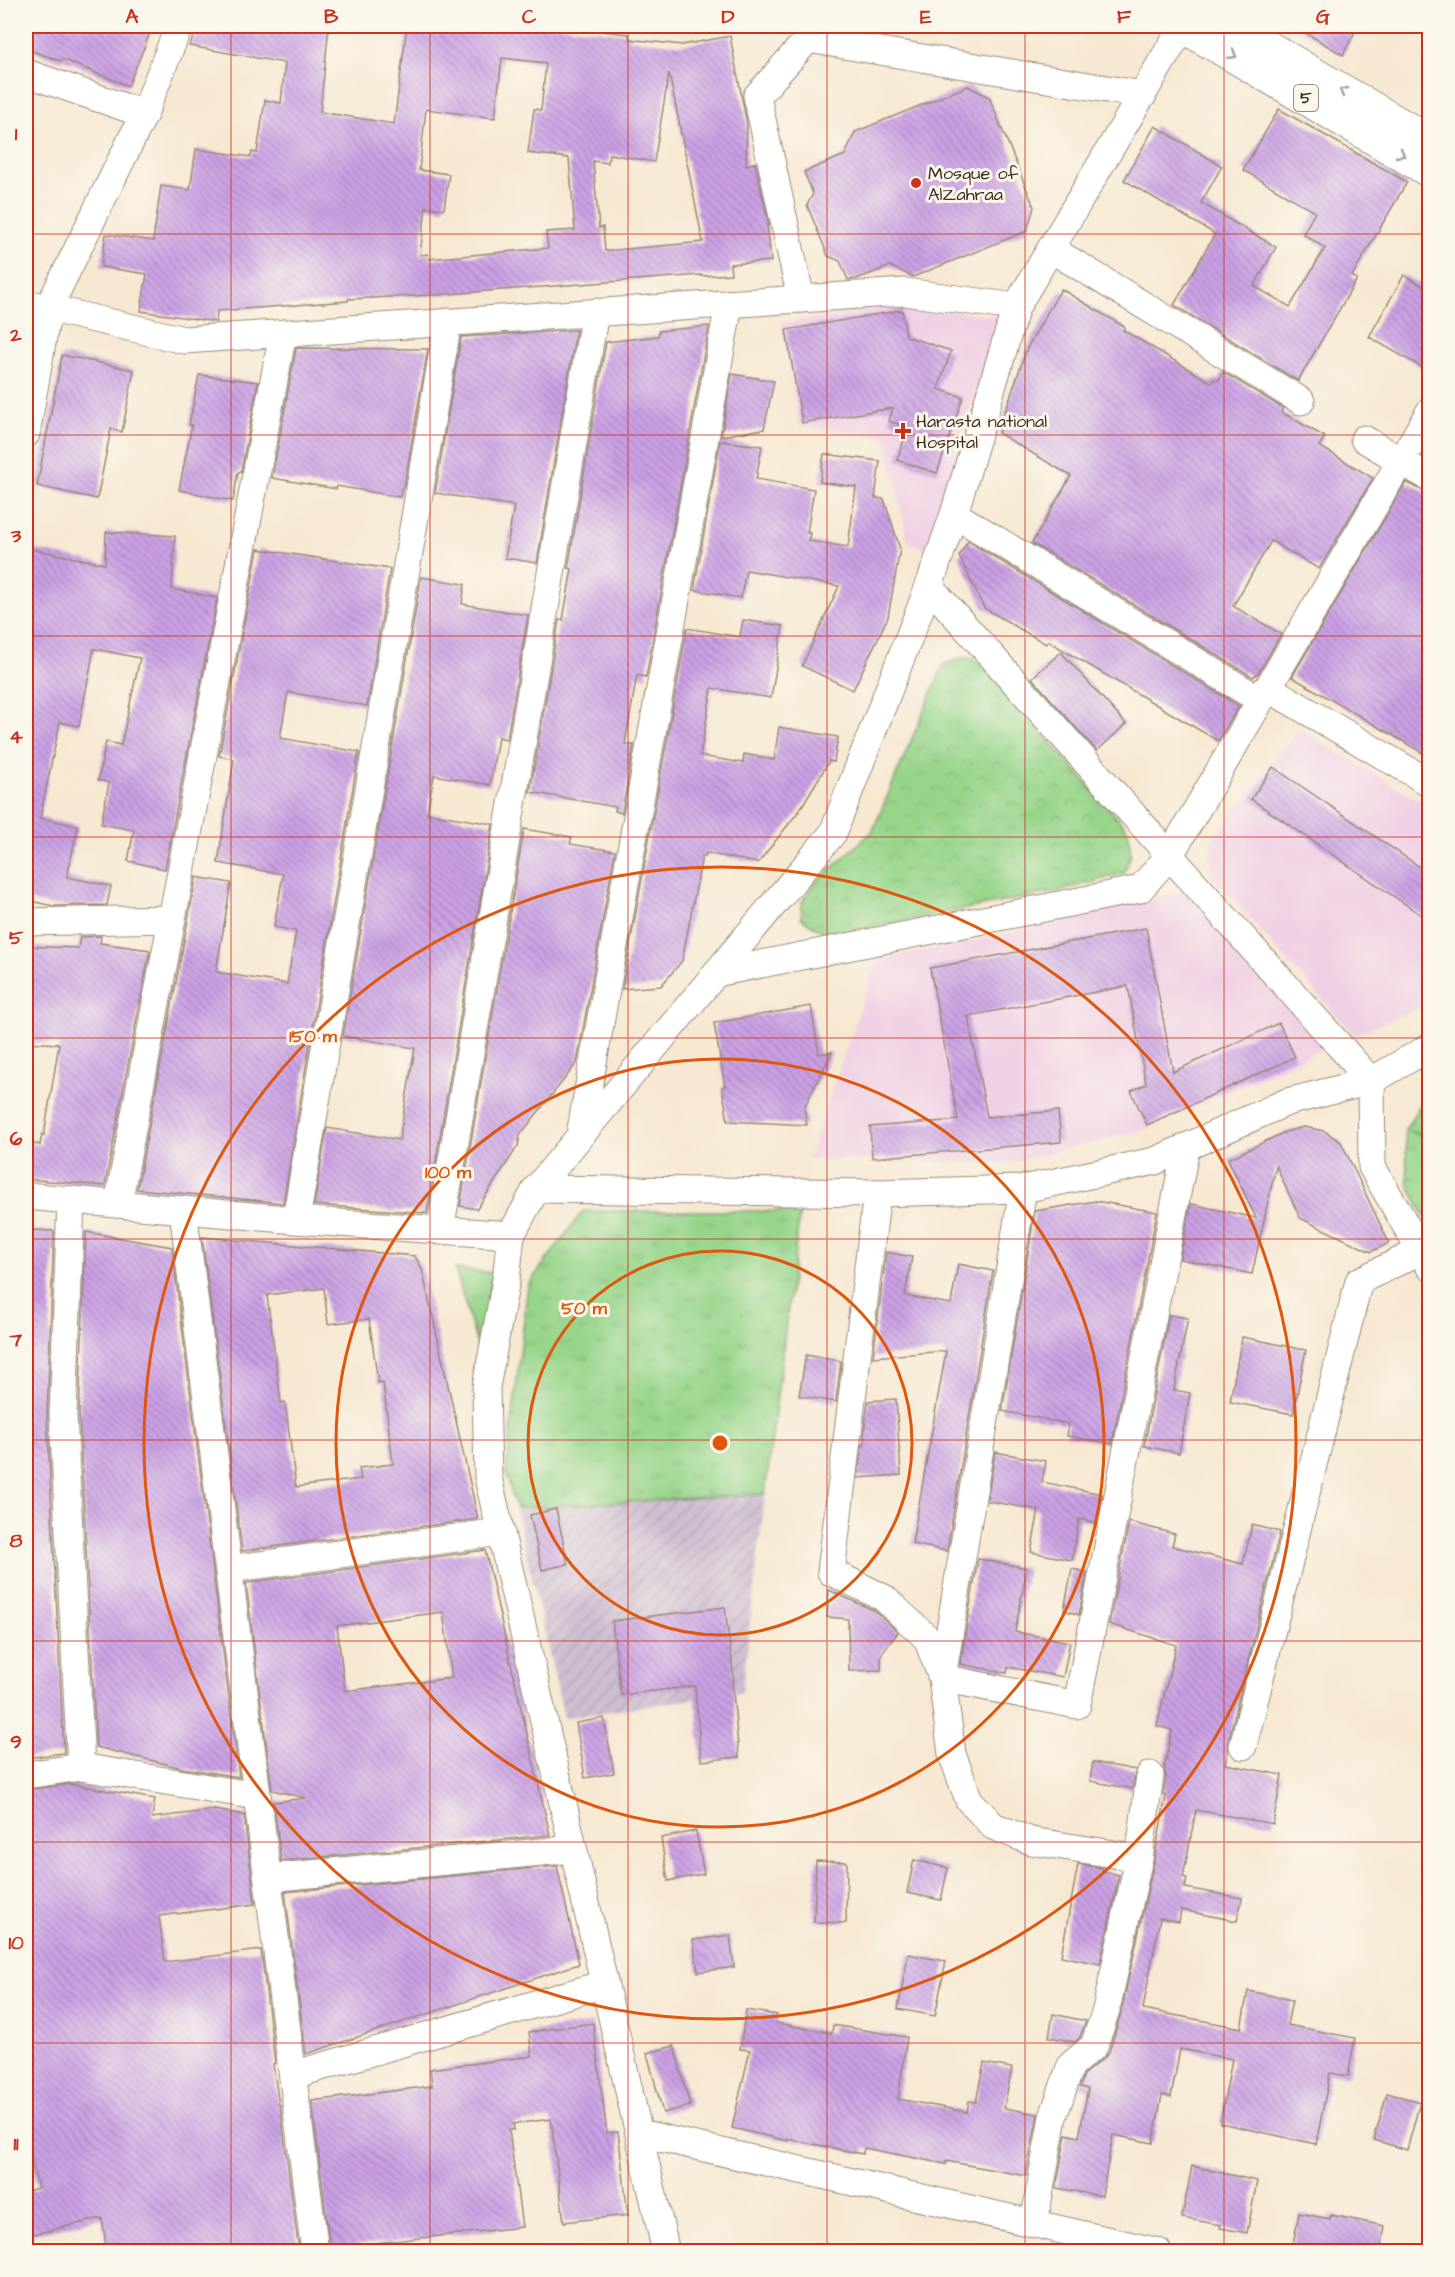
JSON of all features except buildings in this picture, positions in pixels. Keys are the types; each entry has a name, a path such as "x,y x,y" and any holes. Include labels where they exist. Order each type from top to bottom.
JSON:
{"main road":[{"name":"5","path":"1183,26 1430,171"},
{"name":"5","path":"1232,26 1430,142"}],"street":[{"path":"26,434 37,306 144,114 179,26"},
{"path":"666,2252 488,1478 486,1387 506,1280 511,1234 536,1189 833,833 929,586 954,514 1016,307 1183,26"},
{"path":"801,299 758,96 808,39 1143,95"},
{"path":"26,73 144,114"},
{"path":"1051,249 1301,400"},
{"path":"37,306 184,340 905,292 1016,307"},
{"path":"580,1137 729,304"},
{"path":"440,1231 595,312"},
{"path":"296,1220 448,322"},
{"path":"118,1204 283,333"},
{"path":"716,972 1140,889 1170,855 1430,411"},
{"path":"1364,439 1430,478"},
{"path":"954,514 1255,697 1268,688"},
{"path":"929,586 1371,1081 1372,1167 1425,1259 1359,1281 1243,1746"},
{"path":"1268,688 1430,783"},
{"path":"26,922 172,919"},
{"path":"536,1189 877,1193 1023,1188 1155,1161 1287,1102 1371,1081 1430,1047"},
{"path":"942,1678 1077,1705 1186,1147"},
{"path":"942,1678 1023,1188"},
{"path":"877,1193 831,1572 884,1598 927,1638 942,1678 952,1754 969,1800 993,1826 1031,1841 1139,1858"},
{"path":"26,1196 296,1220 511,1234"},
{"path":"71,1200 63,1415 81,1767"},
{"path":"183,1210 315,2252"},
{"path":"229,1569 500,1532"},
{"path":"26,1775 81,1767 257,1796"},
{"path":"1034,2223 1053,2117 1071,2065 1094,2046 1106,2010 1139,1858 1150,1775"},
{"path":"268,1878 573,1849"},
{"path":"293,2075 604,1984"},
{"path":"639,2133 1158,2252"}],"shaded area":[{"name":"Harasta national Hospital","path":"904,304 997,317 927,550 908,542 886,438 799,425 782,323"},
{"path":"1299,729 1429,806 1429,1004 1354,1035 1211,875 1212,840"},
{"path":"1185,892 1327,1047 1147,1129 1010,1163 808,1159 877,960 1061,923 1068,911"},
{"path":"765,1494 742,1692 564,1718 516,1508"}],"green space":[{"path":"964,657 980,662 1128,830 1131,855 1124,873 1065,890 839,933 821,931 801,918 802,902 812,886 872,832 944,664"},
{"path":"1429,1089 1429,1137 1405,1130"},
{"path":"1405,1130 1429,1137 1429,1225 1408,1184"},
{"path":"583,1211 800,1211 765,1494 516,1508 506,1473 528,1285"},
{"path":"455,1269 493,1273 479,1351"}],"place":[{"name":"Mosque of AlZahraa","path":"916,183"},
{"name":"Harasta national Hospital","path":"903,431"}]}
